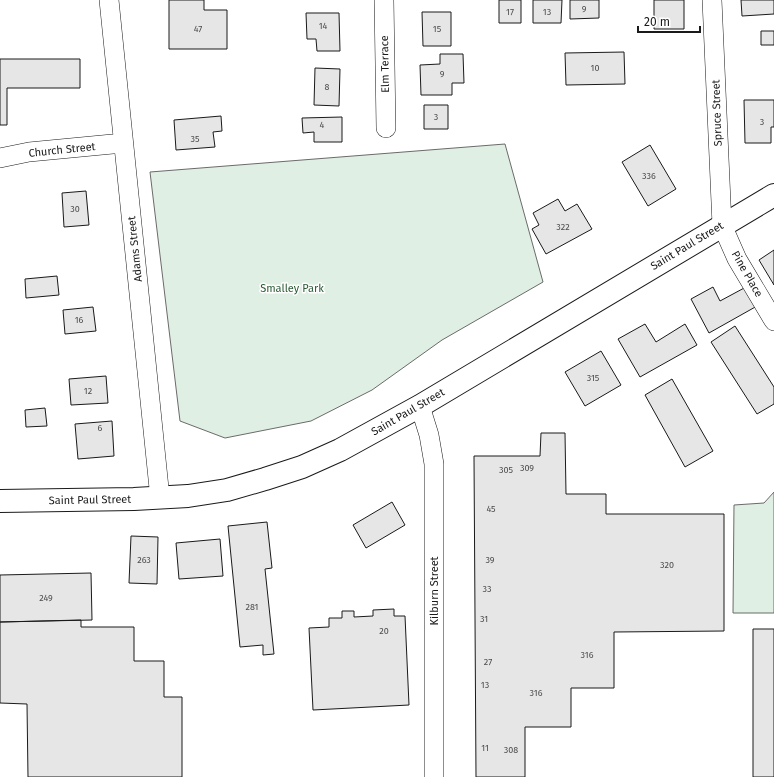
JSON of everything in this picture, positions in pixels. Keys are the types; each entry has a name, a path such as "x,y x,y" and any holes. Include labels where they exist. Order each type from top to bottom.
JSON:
{"street":[{"name":"Adams Street","path":"109,0 160,498"},
{"name":"Elm Terrace","path":"384,0 386,128"},
{"name":"Spruce Street","path":"712,0 722,226"},
{"name":"Church Street","path":"0,158 29,152 123,143"},
{"name":"Saint Paul Street","path":"0,501 160,498 188,496 227,490 265,480 302,467 340,450 420,406 774,195"},
{"name":"Pine Place","path":"722,226 737,259 774,321"},
{"name":"Kilburn Street","path":"420,406 429,435 434,464 434,777"}],"green space":[{"name":"Smalley Park","path":"505,144 543,282 442,340 372,390 311,421 225,438 180,421 150,172"},
{"path":"774,492 774,613 733,613 734,505 764,503"}],"building":[{"path":"169,0 204,0 204,10 227,10 227,49 169,49"},
{"path":"499,0 521,0 521,23 499,23"},
{"path":"533,0 562,0 561,23 533,23"},
{"path":"570,0 599,0 599,18 570,19"},
{"path":"654,0 684,0 684,29 654,29"},
{"path":"741,0 774,0 774,14 742,16"},
{"path":"422,12 451,12 451,46 423,46"},
{"path":"306,13 339,13 340,51 317,51 316,39 307,39"},
{"path":"761,31 774,31 774,45 761,45"},
{"path":"624,52 625,84 566,85 565,53"},
{"path":"440,54 463,54 464,83 452,83 452,95 421,95 420,65 440,64"},
{"path":"0,59 80,59 80,88 7,88 7,125 0,125"},
{"path":"315,68 340,69 339,106 314,105"},
{"path":"744,100 774,100 774,127 771,127 771,143 745,143"},
{"path":"424,105 448,105 448,129 424,129"},
{"path":"221,116 222,131 213,132 215,147 176,150 174,120"},
{"path":"342,117 342,142 314,142 314,132 303,133 302,118"},
{"path":"650,145 676,189 648,206 622,162"},
{"path":"86,191 89,225 64,227 62,193"},
{"path":"558,199 565,211 577,204 592,229 546,254 532,229 539,225 533,213"},
{"path":"774,250 774,285 759,260"},
{"path":"57,276 59,295 26,298 25,279"},
{"path":"713,287 720,301 746,287 757,306 709,333 691,299"},
{"path":"93,307 96,331 65,334 63,310"},
{"path":"645,324 656,342 685,324 697,345 640,377 618,339"},
{"path":"735,326 774,387 774,404 757,414 711,342"},
{"path":"601,351 621,385 585,406 565,372"},
{"path":"106,376 108,403 71,405 69,379"},
{"path":"672,379 713,451 685,467 645,395"},
{"path":"45,408 47,426 26,427 25,410"},
{"path":"112,421 114,456 78,459 75,424"},
{"path":"541,433 565,433 566,494 606,494 606,514 724,514 724,631 614,632 614,688 571,688 571,727 525,727 525,777 476,777 474,456 540,456"},
{"path":"392,502 405,525 366,548 353,525"},
{"path":"267,522 272,568 265,569 274,654 263,655 263,645 240,647 228,526"},
{"path":"131,536 158,537 157,584 129,583"},
{"path":"220,539 223,576 179,579 176,543"},
{"path":"91,573 92,620 0,622 0,575"},
{"path":"394,609 394,616 405,616 409,705 313,710 309,628 329,627 329,618 342,618 342,611 354,611 354,617 373,616 373,610"},
{"path":"81,620 81,627 134,627 134,661 164,661 164,697 182,697 182,777 28,777 27,704 0,703 0,622"},
{"path":"753,629 774,629 774,777 753,777"}]}
